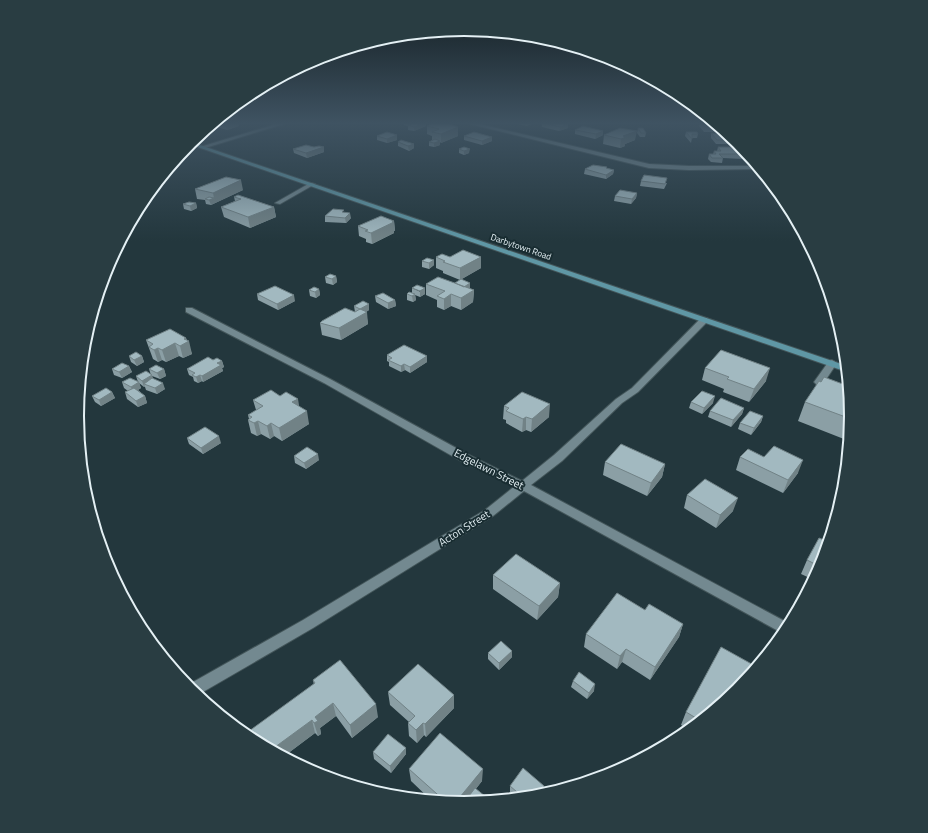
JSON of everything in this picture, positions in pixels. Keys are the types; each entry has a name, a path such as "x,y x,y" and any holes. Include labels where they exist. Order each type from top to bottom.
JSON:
{"main road":[{"name":"Darbytown Road","path":"250,163 841,367"}],"street":[{"path":"633,163 642,165 689,168 752,168"},
{"path":"278,203 312,184"},
{"name":"Edgelawn Street","path":"189,310 326,381 465,458 523,486 781,626"},
{"name":"Acton Street","path":"197,688 308,624 490,513 558,458 619,401 635,390 704,320"},
{"path":"832,363 819,382 844,390"}],"building":[{"path":"593,165 607,167 606,168 614,170 606,175 585,169"},
{"path":"644,175 667,178 665,184 641,181"},
{"path":"226,177 241,180 213,193 195,189"},
{"path":"620,190 637,193 632,199 615,196"},
{"path":"238,195 274,207 248,217 221,207 241,199 234,197"},
{"path":"209,197 214,198 209,200 205,199"},
{"path":"189,202 196,203 190,206 183,204"},
{"path":"333,209 344,210 342,212 350,213 345,218 325,216"},
{"path":"381,216 394,222 371,233 365,231 368,230 358,226"},
{"path":"463,250 481,257 460,268 443,262 445,261 436,257 442,254 450,257"},
{"path":"427,258 434,260 429,263 422,261"},
{"path":"330,274 336,276 332,279 325,277"},
{"path":"438,277 474,290 461,298 451,294 444,299 437,296 445,291 426,284"},
{"path":"461,279 470,283 464,287 455,283"},
{"path":"417,285 425,288 420,291 412,288"},
{"path":"275,286 294,295 277,304 257,294"},
{"path":"314,287 319,289 315,292 309,290"},
{"path":"409,292 415,294 412,296 407,294"},
{"path":"383,293 395,300 388,303 375,296"},
{"path":"363,301 369,304 360,309 354,306"},
{"path":"345,308 355,312 360,309 367,312 339,328 320,323 322,321"},
{"path":"170,329 189,341 180,346 175,343 162,350 158,348 154,350 149,347 153,344 146,340"},
{"path":"404,345 427,356 410,367 404,364 401,366 388,360 392,358 387,355"},
{"path":"721,350 770,368 754,389 727,379 729,377 705,368"},
{"path":"136,352 142,356 134,360 129,356"},
{"path":"208,357 213,360 217,358 222,361 217,363 221,365 202,376 200,375 196,377 192,375 195,373 187,369"},
{"path":"122,363 129,366 119,372 112,369"},
{"path":"156,365 164,369 157,373 149,369"},
{"path":"146,371 152,375 142,381 136,376"},
{"path":"824,377 843,384 844,416 805,402 819,381 821,382"},
{"path":"130,378 139,382 131,387 122,382"},
{"path":"152,378 163,383 155,388 144,384"},
{"path":"106,388 112,392 99,400 92,396"},
{"path":"134,388 145,396 136,401 125,392"},
{"path":"271,390 280,396 286,392 298,399 292,402 307,411 279,428 271,423 267,426 258,421 254,423 248,420 252,417 248,415 263,406 253,400"},
{"path":"702,391 715,396 704,408 691,402"},
{"path":"522,392 550,404 532,419 526,417 523,419 506,411 509,408 504,406"},
{"path":"721,398 744,408 733,420 710,411"},
{"path":"750,411 763,416 754,428 740,423"},
{"path":"205,427 219,436 201,448 187,438"},
{"path":"621,444 665,464 651,483 605,462"},
{"path":"774,446 803,460 788,480 740,457 748,449 764,457"},
{"path":"307,447 318,454 304,463 294,456"},
{"path":"705,479 738,498 720,515 687,495"},
{"path":"819,538 824,540 815,564 807,560"},
{"path":"516,554 560,583 539,606 493,575"},
{"path":"617,593 645,610 649,604 683,624 655,667 626,649 620,656 586,634"},
{"path":"501,641 512,651 499,663 488,653"},
{"path":"721,647 752,664 733,686 696,718 686,712"},
{"path":"340,660 376,704 350,725 333,703 315,717 318,721 314,723 312,720 275,747 250,731 315,683 313,680"},
{"path":"418,664 454,695 425,724 423,723 416,730 408,723 415,716 388,692"},
{"path":"579,672 595,684 589,693 573,681"},
{"path":"440,733 483,769 460,797 439,796 409,769"},
{"path":"388,734 406,748 390,766 373,752"},
{"path":"523,768 544,786 542,789 518,793 510,786"},
{"path":"475,788 485,796 468,797"}]}
